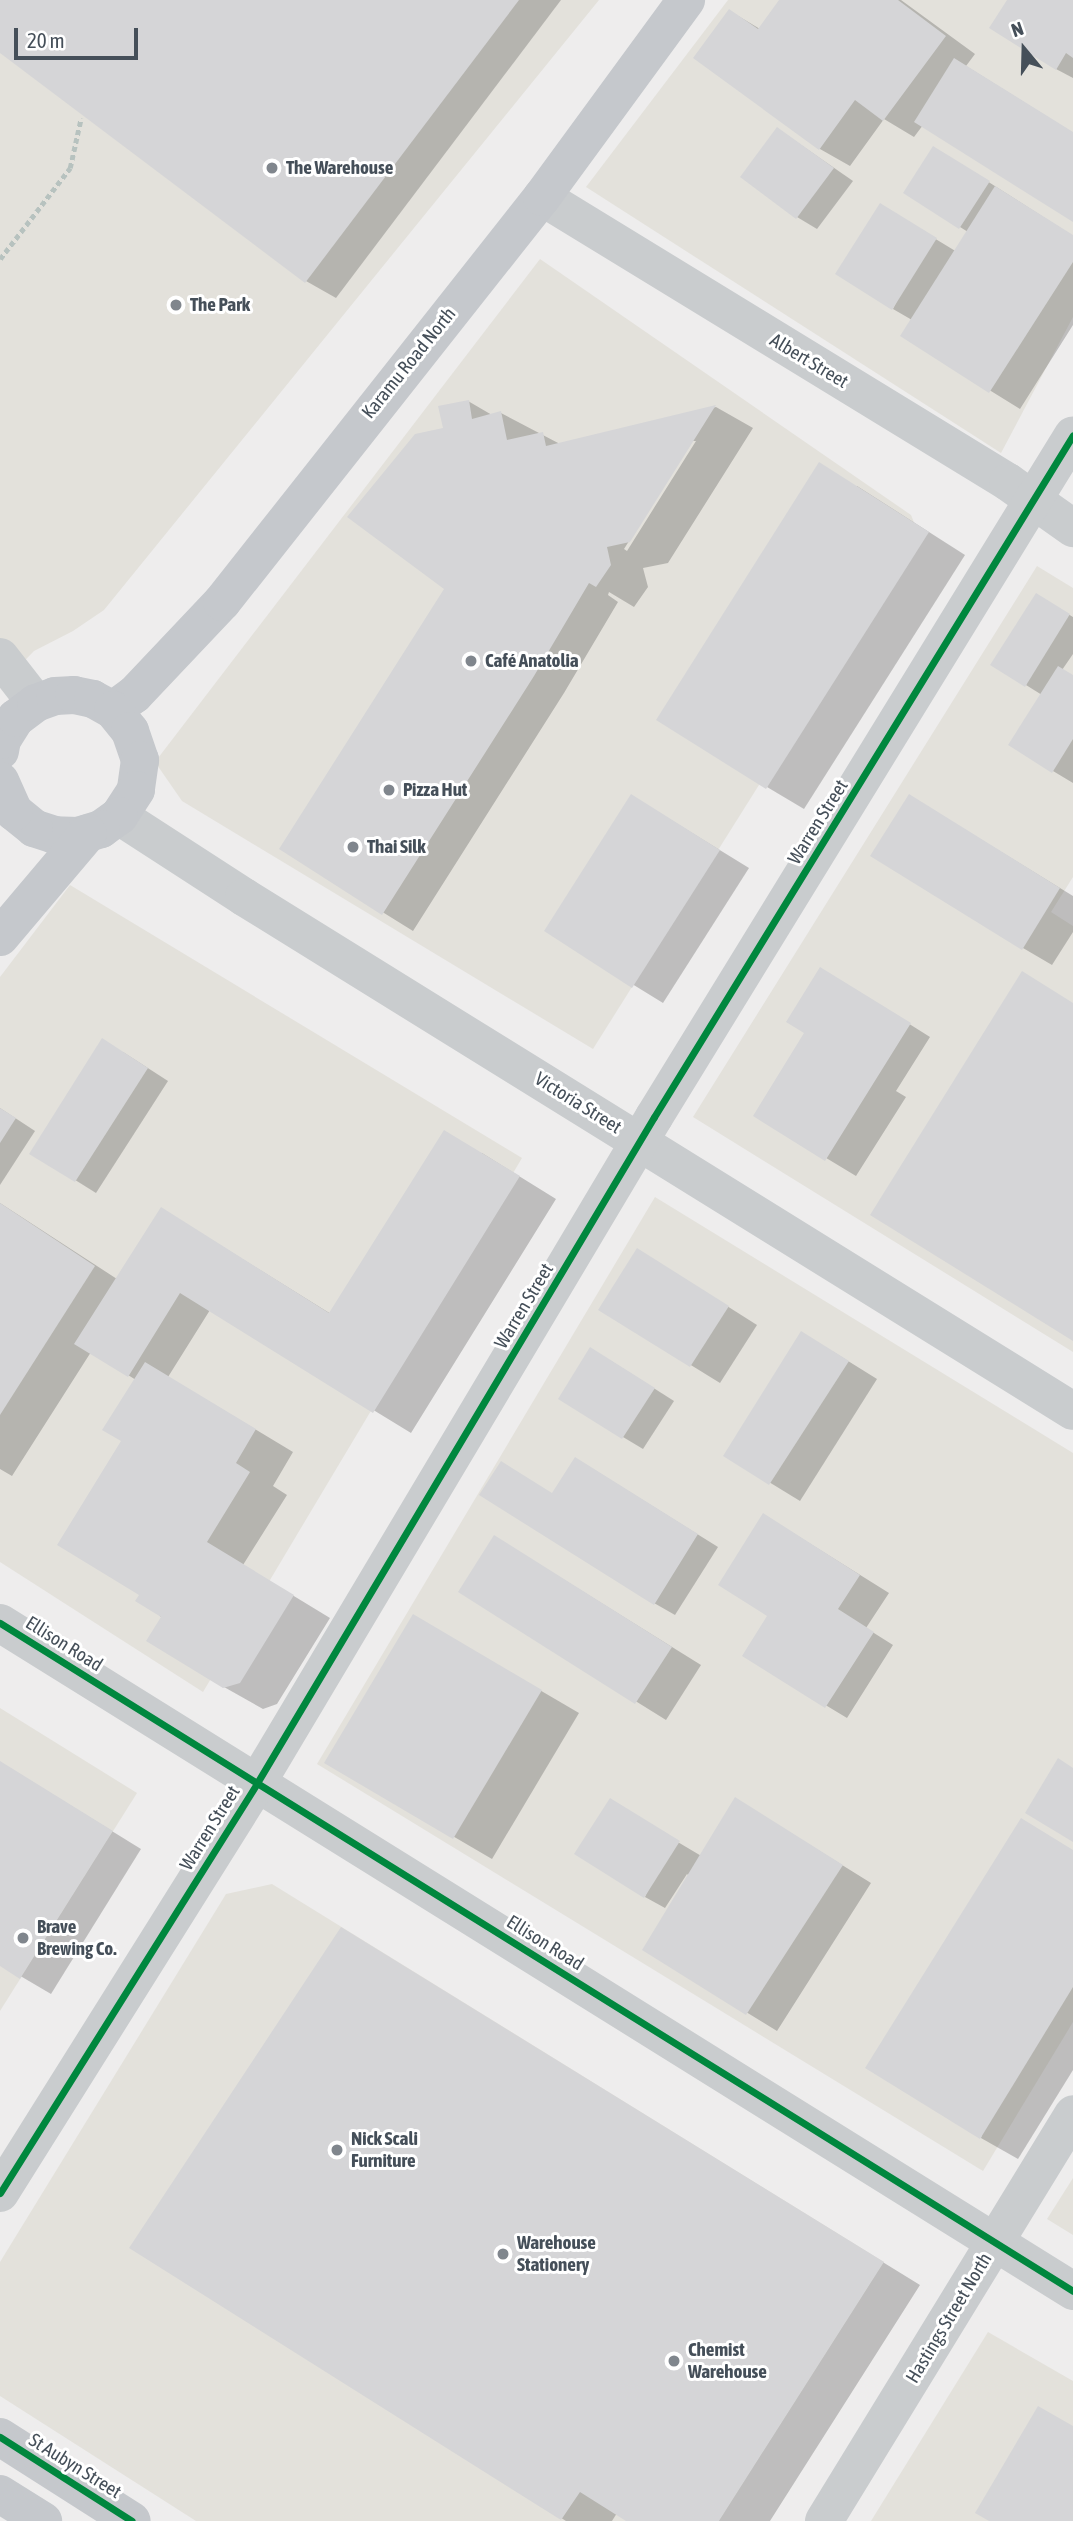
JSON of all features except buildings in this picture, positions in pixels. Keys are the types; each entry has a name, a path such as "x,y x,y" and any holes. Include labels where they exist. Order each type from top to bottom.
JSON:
{"main road":[{"name":"Karamu Road North","path":"113,710 134,695 222,602 542,197 686,0"},
{"path":"0,751 2,740 16,718 36,703 55,696 74,695 93,699 113,710 130,731 140,760 135,790 0,937"},
{"path":"2,800 34,828 55,835 78,836 103,824"},
{"name":"St Aubyn Street","path":"0,2437 132,2521"},
{"path":"0,2494 43,2521"}],"street":[{"name":"Albert Street","path":"542,197 1008,482 1073,528"},
{"name":"Warren Street","path":"0,2193 257,1783 640,1141 1073,436"},
{"path":"0,657 36,703"},
{"name":"Victoria Street","path":"103,824 244,897 1073,1411"},
{"name":"Ellison Road","path":"0,1623 1073,2291"},
{"name":"Hastings Street North","path":"824,2521 1073,2114"}],"path":[{"path":"0,258 70,168 81,118"}],"shaded area":[{"name":"The Park","path":"0,0 599,0 104,610 73,631 34,651 0,686"},
{"path":"728,0 1073,0 1073,317 1001,453 586,187"},
{"path":"540,259 911,515 918,532 593,1049 182,801 155,762"},
{"path":"1037,566 1073,588 1073,877 1051,912 1073,926 1073,1352 693,1117"},
{"path":"70,885 522,1158 203,1692 0,1562 0,977"},
{"path":"655,1197 1073,1453 1073,2022 983,2171 317,1764"},
{"path":"0,1708 137,1793 0,2011"},
{"path":"272,1884 884,2262 719,2521 196,2521 0,2396 0,2262 226,1894"},
{"path":"1073,2178 1073,2235 1047,2219"},
{"path":"988,2332 1073,2381 1073,2521 871,2521"}],"cycle path":[{"path":"0,2193 257,1783 654,1117 1073,435"},
{"path":"0,1623 1073,2291"},
{"path":"0,2437 132,2521"}],"place":[{"name":"The Warehouse","path":"272,168"},
{"name":"The Park","path":"176,305"},
{"name":"Café Anatolia","path":"471,661"},
{"name":"Pizza Hut","path":"389,790"},
{"name":"Thai Silk","path":"353,847"},
{"name":"Brave Brewing Co.","path":"23,1938"},
{"name":"Nick Scali Furniture","path":"337,2150"},
{"name":"Warehouse Stationery","path":"503,2254"},
{"name":"Chemist Warehouse","path":"674,2361"}]}
